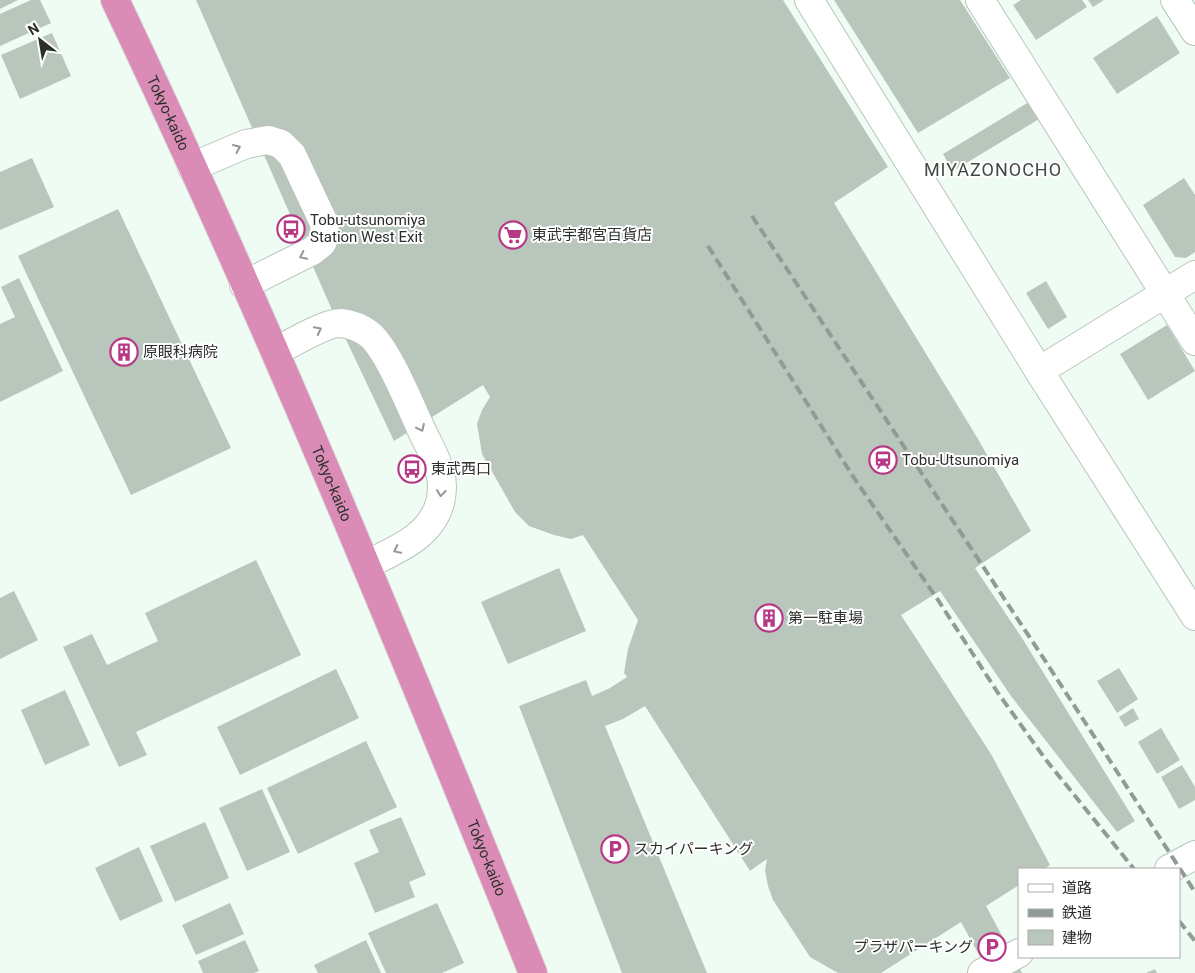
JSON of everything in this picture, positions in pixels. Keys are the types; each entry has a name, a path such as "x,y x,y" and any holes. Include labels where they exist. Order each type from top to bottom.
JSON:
{"highway":[{"name":"Tokyo-kaido","path":"115,0 192,167 366,565 533,973"}],"street":[{"path":"809,0 1039,372 1195,616"},
{"path":"980,0 1195,341"},
{"path":"1181,2 1195,31"},
{"path":"192,167 246,144 268,140 281,144 292,155 324,223 325,236 322,244 312,251 244,285"},
{"path":"1039,372 1195,275"},
{"path":"274,352 329,325 339,323 354,326 369,334 378,344 397,378 432,454 440,473 442,488 440,503 434,518 409,544 366,565"},
{"path":"1171,868 1195,855"},
{"path":"982,973 1018,954"}],"building":[{"path":"0,0 18,0 0,9"},
{"path":"31,0 40,0 51,23 0,46 0,14"},
{"path":"196,0 783,0 888,167 834,203 975,434 1031,531 975,568 1022,638 1135,821 1117,832 1011,696 940,591 901,615 991,754 1050,865 1046,868 1018,868 1018,886 986,906 1022,973 989,973 961,922 881,973 838,973 810,957 773,900 765,870 767,859 750,871 645,706 623,719 605,726 707,973 622,973 519,706 586,680 592,696 610,688 627,677 624,673 628,649 638,620 583,535 571,539 554,535 529,526 515,512 482,454 477,424 482,410 490,397 483,385 394,441 332,310"},
{"path":"834,0 960,0 1010,78 918,133"},
{"path":"1021,0 1082,0 1087,7 1036,40 1013,5"},
{"path":"1088,0 1104,0 1093,7"},
{"path":"1157,16 1180,53 1117,94 1093,58"},
{"path":"52,33 71,76 20,99 1,55"},
{"path":"1029,102 1039,119 953,171 943,154"},
{"path":"32,158 54,207 0,230 0,172"},
{"path":"1184,178 1195,195 1195,252 1186,258 1175,257 1143,205"},
{"name":"原眼科病院","path":"118,209 231,448 131,495 18,256"},
{"path":"19,278 63,371 0,402 0,324 15,317 1,287"},
{"path":"1046,281 1067,317 1048,329 1026,293"},
{"path":"1167,325 1195,371 1148,400 1120,354"},
{"path":"256,560 301,655 136,732 147,755 119,767 63,647 92,634 107,665 158,641 145,613"},
{"path":"559,568 586,631 508,664 481,602"},
{"path":"14,591 38,640 0,659 0,598"},
{"path":"1119,668 1138,699 1117,713 1097,681"},
{"path":"336,669 359,718 240,775 217,727"},
{"path":"65,690 90,745 45,765 21,710"},
{"path":"1133,708 1139,719 1125,727 1119,717"},
{"path":"1161,728 1180,760 1157,774 1138,742"},
{"path":"366,741 397,807 298,854 267,788"},
{"path":"1182,765 1195,787 1195,800 1179,809 1161,777"},
{"path":"262,789 290,852 247,871 219,808"},
{"path":"401,817 426,875 409,882 415,897 375,913 354,863 379,852 369,830"},
{"path":"205,822 229,878 175,902 150,846"},
{"path":"139,847 163,901 120,921 95,868"},
{"path":"230,903 244,934 196,955 182,925"},
{"path":"437,903 464,963 442,973 386,973 368,933"},
{"path":"245,940 259,971 254,973 203,973 198,961"},
{"path":"366,940 381,973 318,973 314,965"},
{"path":"1155,969 1157,973 1146,973"}],"railway":[{"path":"752,216 1179,868"},
{"path":"708,246 854,478 938,600 998,693 1046,760 1133,868"},
{"path":"1180,869 1195,892"},
{"path":"1180,922 1195,941"}],"place":[{"name":"Tobu-utsunomiya Station West Exit","path":"291,229"},
{"name":"東武宇都宮百貨店","path":"513,235"},
{"name":"原眼科病院","path":"124,352"},
{"name":"Tobu-Utsunomiya","path":"883,460"},
{"name":"東武西口","path":"412,469"},
{"name":"第一駐車場","path":"769,618"},
{"name":"スカイパーキング","path":"615,849"},
{"name":"プラザパーキング","path":"992,947"}],"district":[{"name":"MIYAZONOCHO","path":"993,170"}]}
